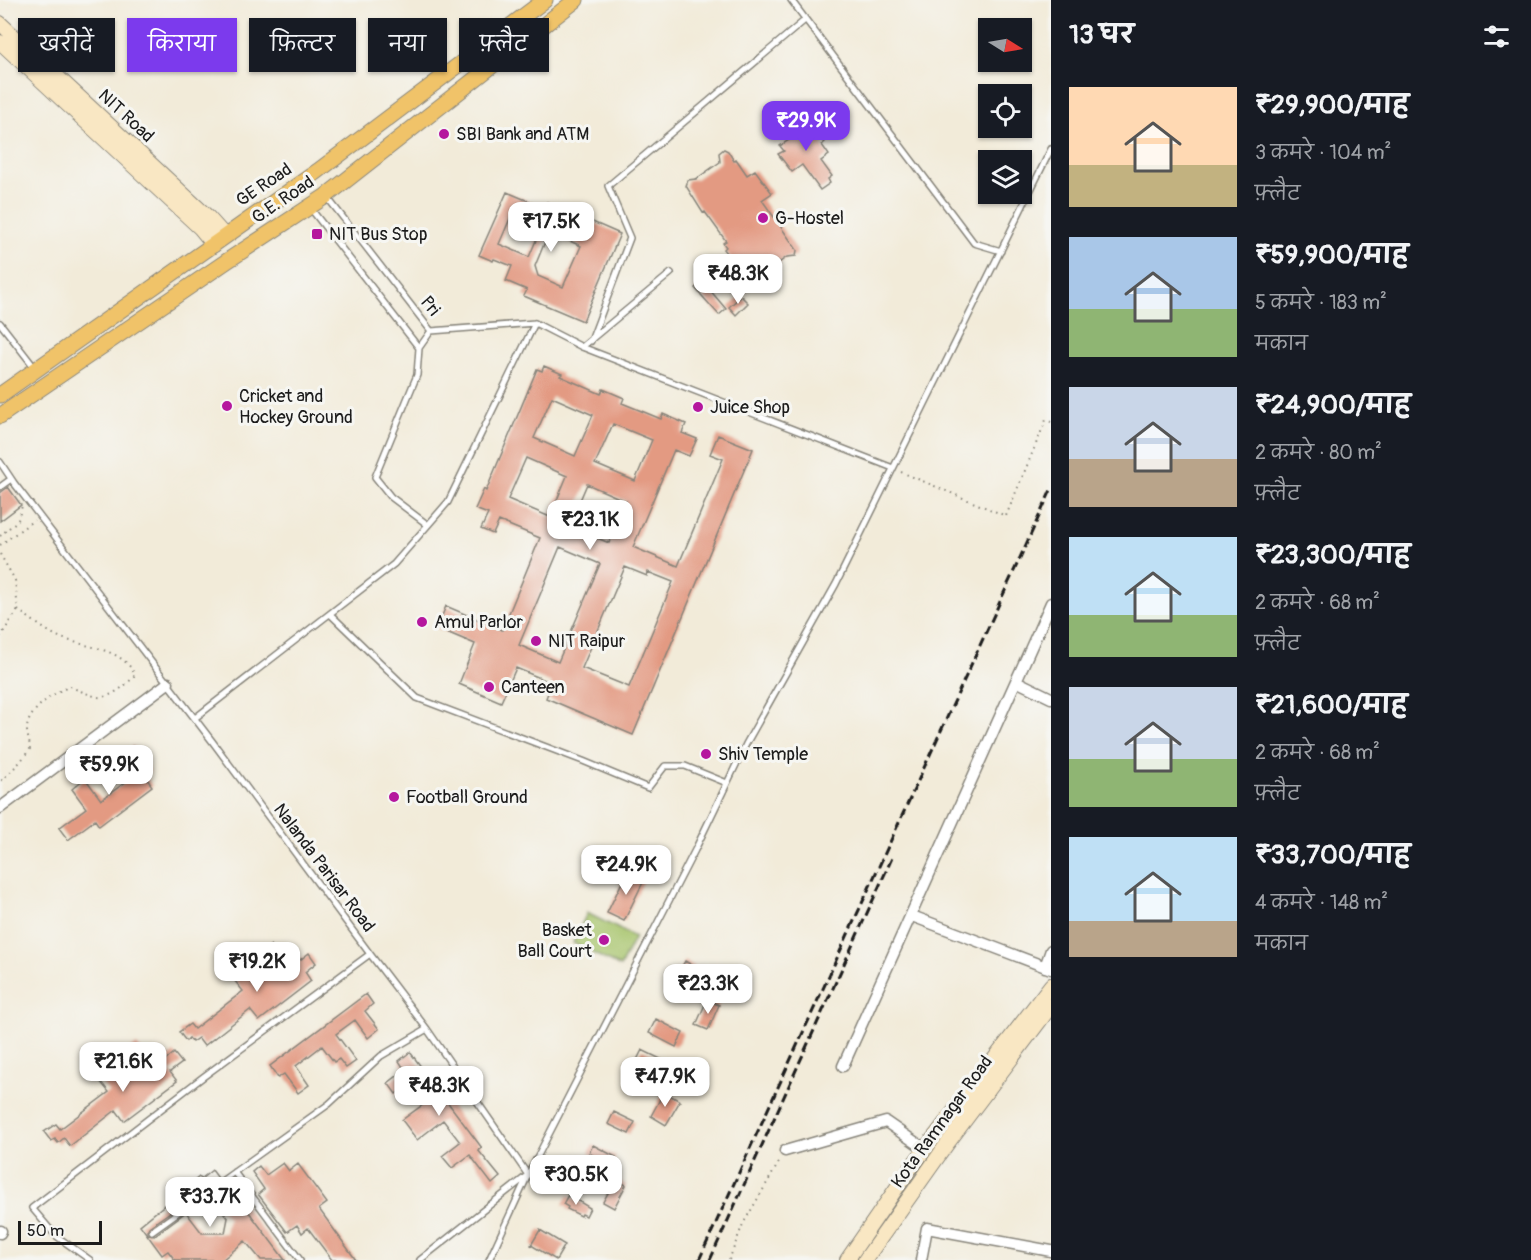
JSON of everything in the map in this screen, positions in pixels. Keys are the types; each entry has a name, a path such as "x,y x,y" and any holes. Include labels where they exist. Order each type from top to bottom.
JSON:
{"main road":[{"name":"GE Road","path":"0,395 313,175 545,0"},
{"name":"G.E. Road","path":"0,416 326,196 576,0"},
{"path":"313,175 326,196"},
{"path":"297,186 310,207"},
{"path":"220,240 233,257"}],"street":[{"name":"NIT Road","path":"0,23 208,217 220,240"},
{"name":"NIT Road","path":"0,42 200,228 220,240"},
{"path":"843,1066 1051,603"},
{"path":"1016,681 1051,698"},
{"path":"0,808 168,683"},
{"path":"912,916 1048,968 1051,950"},
{"path":"847,1260 909,1170 1051,985"},
{"name":"Kota Ramnagar Road","path":"865,1260 946,1144 1051,1006"},
{"path":"785,1151 886,1122 925,1149"},
{"path":"921,1260 927,1228 1051,1251"}],"lane":[{"path":"791,0 974,243 1000,251"},
{"path":"591,341 630,238 608,186 805,20"},
{"path":"489,1260 528,1175 690,861 746,744 836,584 1051,149"},
{"name":"Pri","path":"326,196 431,331 535,323"},
{"path":"310,207 419,348"},
{"path":"582,347 671,273"},
{"path":"195,718 394,564 448,502 535,323 582,347 893,468"},
{"path":"0,324 36,369"},
{"path":"428,525 391,497 375,477 417,375 419,348 431,331"},
{"name":"Nalanda Parisar Road","path":"0,462 20,492 195,718 370,954 203,1077 32,1208 55,1235 90,1260"},
{"path":"0,487 11,479"},
{"path":"330,614 417,698 583,760 648,788 665,766 685,766 727,783"},
{"path":"370,954 427,1029 528,1175"},
{"path":"152,1231 329,1104 381,1056 427,1029"},
{"path":"234,1172 300,1260"},
{"path":"420,1260 528,1175"}],"path":[{"path":"893,468 1006,516 1046,420 1051,422"},
{"path":"0,536 18,520 23,501 20,492"},
{"path":"0,545 40,516"},
{"path":"0,554 15,580 18,610 0,637"},
{"path":"0,782 30,749 27,730 29,721 40,705 53,694 70,687 99,698 108,696 135,675 126,663 113,655 58,637 18,610"},
{"path":"729,1260 743,1224 785,1151"}],"green space":[{"name":"Basket Ball Court","path":"587,913 635,937 620,967 573,943"}],"building":[{"path":"797,113 806,124 809,122 824,143 822,145 829,155 821,161 832,176 828,179 830,183 820,190 802,165 792,172 778,154 784,151 780,146 798,134 789,120"},
{"name":"G-Hostel","path":"724,149 734,161 736,159 747,175 755,170 772,193 762,200 797,250 796,256 787,257 761,276 757,282 751,280 747,274 744,276 724,249 726,247 723,243 726,241 705,212 703,213 686,186 688,180 696,179 720,162 719,153"},
{"path":"507,192 545,208 547,202 620,234 583,321 524,296 527,290 506,281 512,266 479,255","holes":["515,207 536,216 540,231 529,257 499,244","549,232 581,246 563,287 538,276 535,266"]},
{"path":"703,282 726,309 719,315 695,288"},
{"path":"741,296 748,303 736,315 729,307"},
{"path":"544,366 562,374 560,376 601,394 603,389 624,398 622,403 661,419 663,414 686,424 682,433 697,439 689,456 674,450 633,547 678,566 723,459 710,454 718,435 753,449 633,735 546,698 552,683 516,668 501,702 459,684 475,644 437,628 446,606 502,630 540,538 499,521 493,534 481,529 488,514 475,509 484,489 486,491 537,369 542,371","holes":["552,397 593,415 575,456 534,438","613,424 652,440 635,481 595,464","526,458 567,476 550,517 508,499","587,484 626,501 609,543 569,526","560,547 600,564 558,662 519,645","625,567 647,576 648,572 673,582 629,687 582,668"]},
{"path":"8,487 21,505 0,521 0,493"},
{"path":"133,746 150,771 144,775 152,786 99,826 95,820 68,840 59,828 86,808 72,789 85,778 101,800 134,776 119,756"},
{"path":"628,870 645,878 624,921 607,913"},
{"path":"271,945 281,958 292,949 300,960 309,953 316,963 305,972 311,981 259,1021 250,1010 204,1046 198,1038 192,1042 189,1038 186,1041 179,1032 190,1024 194,1029 243,991 235,981 268,955 264,950"},
{"path":"685,961 710,976 703,988 678,973"},
{"path":"366,994 373,1004 365,1011 379,1029 368,1038 355,1020 336,1034 356,1061 346,1068 339,1059 334,1062 322,1046 296,1066 309,1085 298,1093 284,1074 278,1078 270,1066"},
{"path":"707,1000 719,1005 708,1030 696,1025"},
{"path":"656,1019 683,1033 676,1047 649,1033"},
{"path":"137,1045 147,1058 158,1049 166,1060 174,1053 182,1063 170,1072 177,1081 124,1121 116,1110 70,1146 64,1138 58,1143 55,1139 51,1141 44,1132 56,1124 60,1129 109,1092 100,1081 133,1055 129,1050"},
{"path":"642,1050 667,1062 659,1078 634,1066"},
{"path":"410,1052 482,1148 478,1150 500,1177 492,1184 470,1155 452,1168 442,1156 460,1142 443,1120 417,1140 402,1120 428,1101 413,1080 396,1094 388,1083 405,1070 399,1061"},
{"path":"664,1092 680,1101 666,1125 651,1116"},
{"path":"614,1112 635,1122 629,1134 608,1124"},
{"path":"593,1145 616,1157 610,1168 589,1153"},
{"path":"283,1163 289,1171 298,1164 327,1203 319,1209 356,1260 332,1260 308,1228 302,1233 297,1225 287,1232 258,1194 264,1189 252,1172 259,1166 266,1175"},
{"path":"212,1170 218,1178 149,1227 148,1234 155,1235 186,1212 202,1233 225,1233 228,1218 219,1207 195,1206 227,1183 285,1260 261,1260 245,1241 222,1260 175,1260 168,1251 162,1255 140,1225 199,1177 201,1179"},
{"path":"616,1179 626,1185 614,1208 603,1202"},
{"path":"568,1195 590,1208 586,1216 567,1209 568,1207 563,1204"},
{"path":"540,1230 565,1245 556,1260 531,1245"}],"railway":[{"path":"699,1260 1051,490"},
{"path":"710,1260 892,858"}],"place":[{"name":"SBI Bank and ATM","path":"444,134"},
{"name":"G-Hostel","path":"763,218"},
{"name":"NIT Bus Stop","path":"317,234"},
{"name":"Cricket and Hockey Ground","path":"227,406"},
{"name":"Juice Shop","path":"698,407"},
{"name":"Amul Parlor","path":"422,622"},
{"name":"NIT Raipur","path":"536,641"},
{"name":"Canteen","path":"489,687"},
{"name":"Shiv Temple","path":"706,754"},
{"name":"Football Ground","path":"394,797"},
{"name":"Basket Ball Court","path":"604,940"}]}
